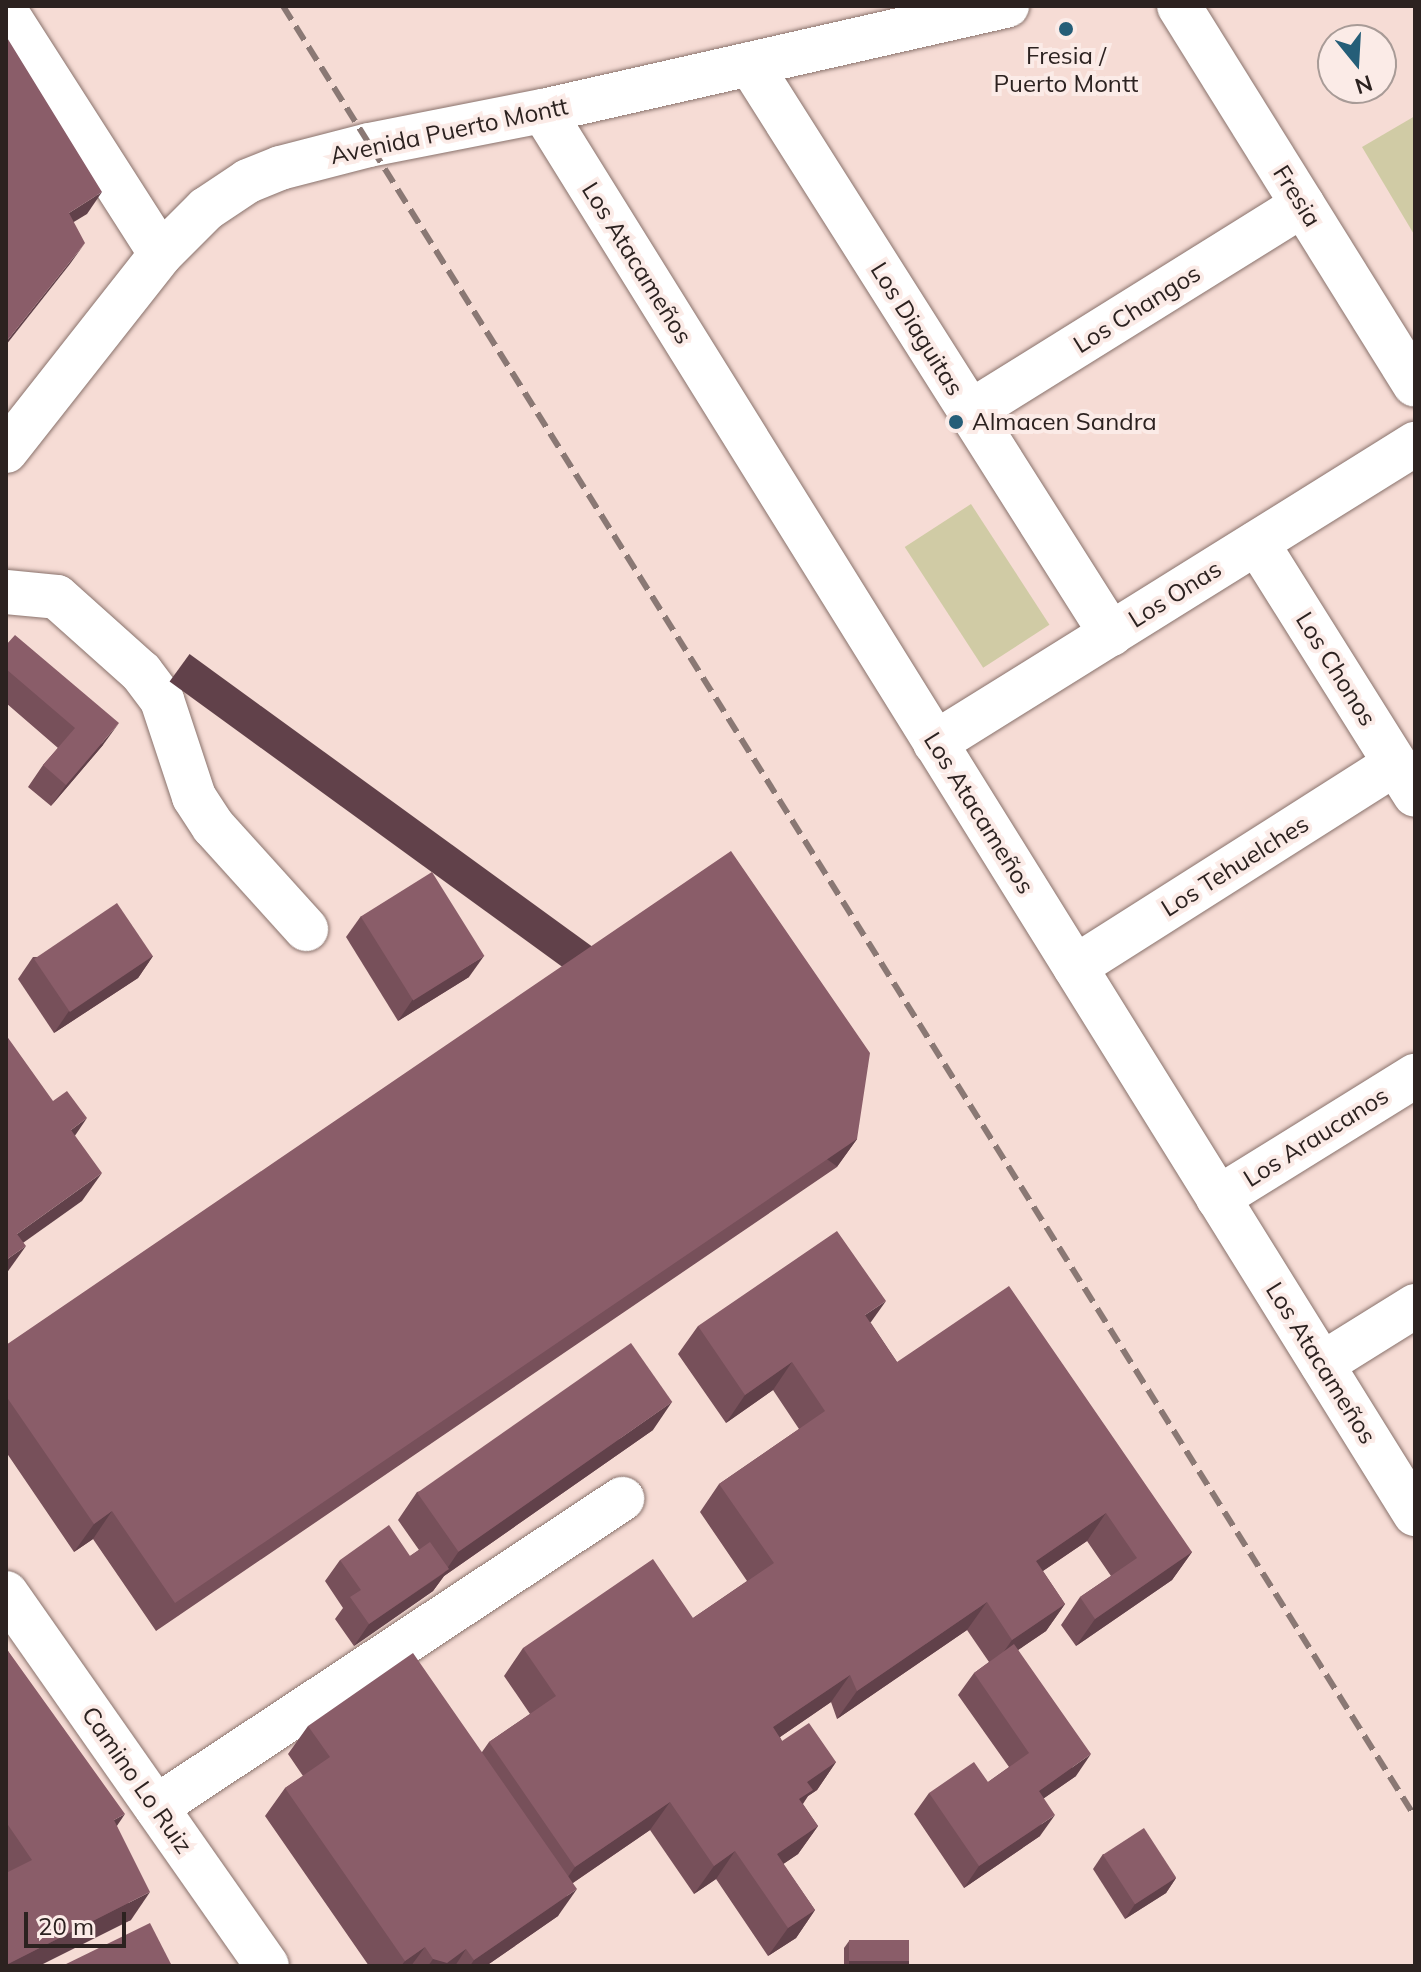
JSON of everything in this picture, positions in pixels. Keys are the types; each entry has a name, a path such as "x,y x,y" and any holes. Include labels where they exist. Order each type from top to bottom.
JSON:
{"street":[{"name":"Avenida Puerto Montt","path":"6,451 161,254 226,194 280,168 369,145 543,111 1007,6"},
{"name":"Fresia","path":"1179,6 1415,385"},
{"path":"6,12 161,254"},
{"name":"Los Diaguitas","path":"750,64 1111,634"},
{"name":"Los Atacameños","path":"543,111 1415,1514"},
{"name":"Los Changos","path":"970,412 1303,205"},
{"name":"Los Onas","path":"935,743 1415,444"},
{"name":"Los Chonos","path":"1257,543 1405,780"},
{"path":"6,592 57,597 141,672 162,700 194,797 213,826 306,929"},
{"name":"Los Tehuelches","path":"1075,967 1405,780"},
{"name":"Los Araucanos","path":"1218,1198 1415,1076"},
{"path":"1322,1364 1415,1306"},
{"path":"156,1807 622,1499"},
{"name":"Camino Lo Ruiz","path":"6,1593 267,1966"}],"shaded area":[{"path":"1415,116 1415,236 1362,147"},
{"path":"971,504 1049,625 983,668 905,547"}],"building":[{"path":"6,36 102,192 69,213 85,243 6,342"},
{"path":"15,635 119,723 66,785 43,765 75,728 6,669 6,645"},
{"path":"731,851 870,1053 857,1139 175,1603 112,1511 94,1524 6,1396 6,1345"},
{"path":"432,872 484,956 413,1000 361,917"},
{"path":"117,903 153,956 70,1012 34,959"},
{"path":"6,1035 53,1101 67,1091 87,1118 71,1130 102,1173 17,1234 26,1246 6,1260"},
{"path":"837,1231 886,1301 865,1315 897,1362 1009,1286 1192,1552 1095,1619 1080,1597 1137,1558 1106,1513 1036,1561 1065,1604 1012,1640 987,1602 857,1691 850,1675 773,1727 782,1741 809,1723 836,1762 807,1782 813,1790 799,1799 818,1826 777,1854 815,1910 788,1928 735,1851 714,1866 670,1802 575,1867 489,1742 556,1696 523,1648 653,1559 693,1618 774,1563 719,1484 825,1411 792,1362 745,1395 698,1326"},
{"path":"631,1343 672,1402 458,1552 417,1493"},
{"path":"389,1525 410,1556 430,1542 449,1569 369,1624 350,1597 361,1590 340,1560"},
{"path":"1014,1644 1091,1754 1039,1791 1055,1815 979,1866 929,1793 974,1762 988,1782 1029,1753 974,1673"},
{"path":"6,1648 125,1814 114,1820 150,1892 6,1965 6,1873 32,1860 6,1822"},
{"path":"413,1653 577,1889 474,1960 466,1949 447,1963 433,1959 425,1947 405,1961 285,1788 330,1757 308,1726"},
{"path":"1144,1828 1176,1877 1135,1904 1103,1855"},
{"path":"150,1923 172,1966 62,1966"},
{"path":"849,1940 909,1940 909,1961 849,1961"}],"railway":[{"path":"283,6 1415,1817"}],"place":[{"name":"Fresia / Puerto Montt","path":"1066,29"},
{"name":"Almacen Sandra","path":"956,422"}]}
